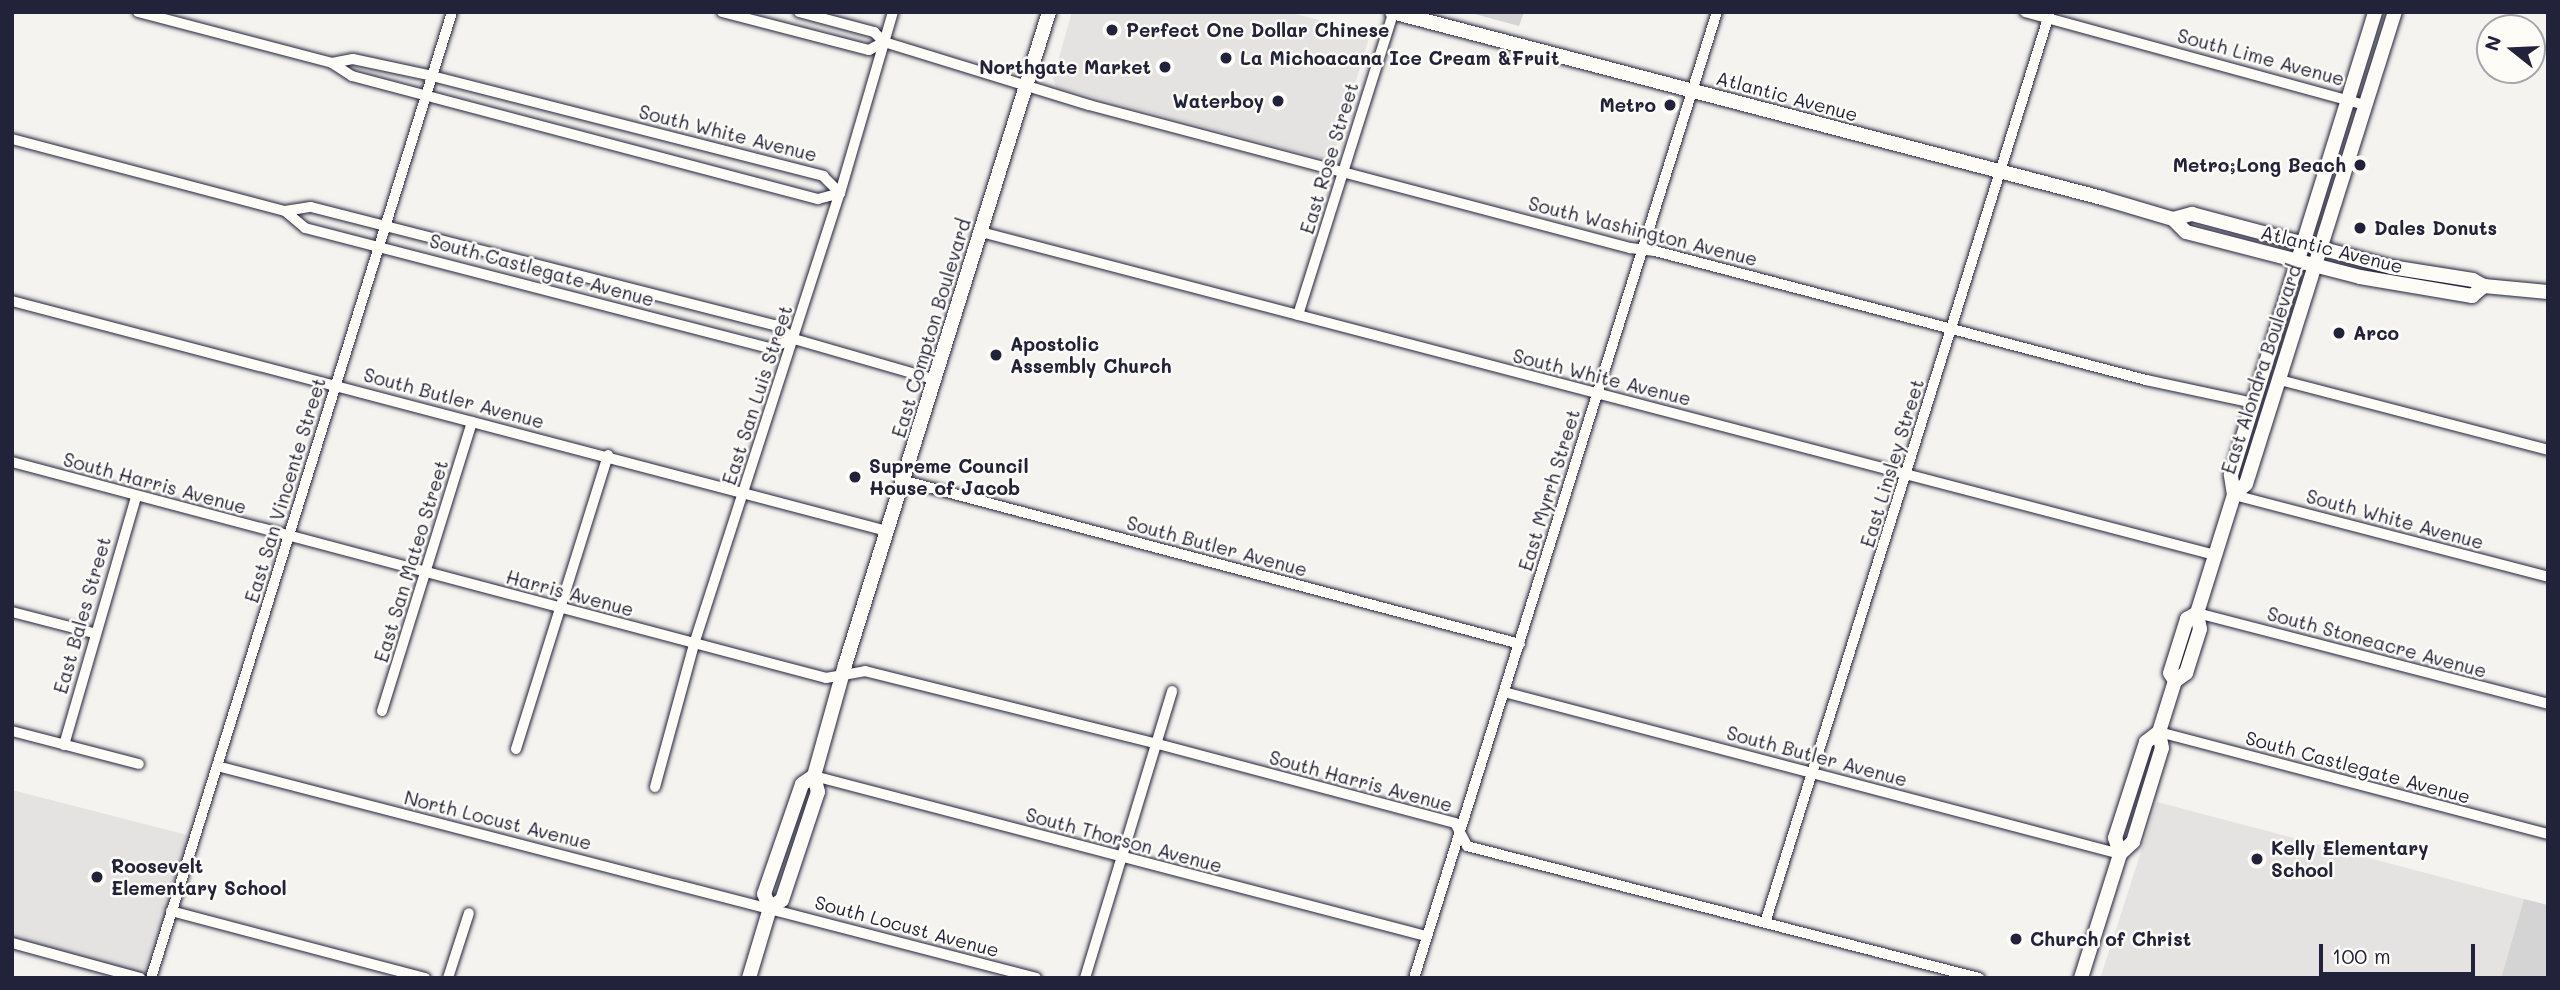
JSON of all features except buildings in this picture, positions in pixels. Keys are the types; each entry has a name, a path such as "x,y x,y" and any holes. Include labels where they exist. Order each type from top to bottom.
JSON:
{"main road":[{"name":"East Compton Boulevard","path":"749,978 770,908 764,894 802,784 814,776 887,531 905,481 1049,12"},
{"name":"Atlantic Avenue","path":"1393,12 2173,219 2186,232 2316,266 2440,294 2472,296 2484,286"},
{"name":"East Alondra Boulevard","path":"2081,978 2120,854 2115,838 2146,743 2159,732 2175,681 2186,673 2200,629 2197,613 2234,495 2231,475 2375,12"},
{"name":"East Alondra Boulevard","path":"2234,495 2246,484 2395,12"},
{"name":"Atlantic Avenue","path":"2173,219 2192,214 2391,267 2473,279 2484,286 2548,292"}],"street":[{"name":"South White Avenue","path":"138,12 332,63 352,76 818,199 840,193 823,176 432,76 353,59 332,63"},
{"name":"East San Vincente Street","path":"151,978 452,12"},
{"path":"722,12 869,50 884,42 874,32 799,12"},
{"name":"East San Luis Street","path":"655,787 694,644 840,193 893,12"},
{"name":"East Rose Street","path":"1298,315 1393,12"},
{"name":"East Myrrh Street","path":"1414,978 1717,12"},
{"name":"South Lime Avenue","path":"2025,12 2049,15 2366,105"},
{"name":"East Linsley Street","path":"1765,923 2049,15"},
{"name":"South Washington Avenue","path":"884,42 1026,85 1343,172 1643,250 1953,326 2146,380 2253,403"},
{"name":"South Castlegate Avenue","path":"12,139 285,211 311,207 775,325 794,339 936,380"},
{"name":"South Castlegate Avenue","path":"285,211 305,228 770,348 794,339"},
{"name":"South White Avenue","path":"981,232 2215,555"},
{"name":"South Butler Avenue","path":"12,301 608,455 887,531"},
{"path":"2280,380 2548,450"},
{"name":"East San Mateo Street","path":"382,711 472,422"},
{"path":"516,749 608,455"},
{"name":"South Harris Avenue","path":"12,462 288,537"},
{"name":"South Butler Avenue","path":"905,481 1520,644"},
{"name":"South White Avenue","path":"2234,495 2548,577"},
{"name":"East Bales Street","path":"64,745 93,634 136,496"},
{"name":"Harris Avenue","path":"288,537 826,678 843,675"},
{"path":"12,612 93,634"},
{"name":"South Stoneacre Avenue","path":"2197,613 2548,704"},
{"name":"South Harris Avenue","path":"843,675 867,672 1158,744 1454,823 1466,846 1979,978"},
{"path":"1085,978 1172,691"},
{"name":"South Butler Avenue","path":"1504,692 2120,854"},
{"path":"12,731 139,764"},
{"name":"South Castlegate Avenue","path":"2159,732 2548,834"},
{"name":"North Locust Avenue","path":"217,766 770,908"},
{"name":"South Thorson Avenue","path":"814,776 1426,936"},
{"name":"South Locust Avenue","path":"770,908 1036,978"},
{"path":"171,911 425,978"},
{"path":"448,978 469,913"},
{"path":"12,943 139,978"}],"shaded area":[{"path":"1072,12 1289,12 1366,33 1368,41 1332,161 1056,87 1053,78"},
{"path":"1467,12 1524,12 1519,26"},
{"name":"Roosevelt Elementary School","path":"12,790 195,837 151,978 12,943"},
{"name":"Kelly Elementary School","path":"2157,802 2524,899 2501,978 2101,976"},
{"path":"2524,899 2548,905 2548,978 2501,978"}],"place":[{"name":"Perfect One Dollar Chinese","path":"1112,30"},
{"name":"La Michoacana Ice Cream &Fruit","path":"1226,58"},
{"name":"Northgate Market","path":"1165,67"},
{"name":"Waterboy","path":"1278,101"},
{"name":"Metro","path":"1670,105"},
{"name":"Metro;Long Beach","path":"2360,165"},
{"name":"Dales Donuts","path":"2360,228"},
{"name":"Arco","path":"2339,333"},
{"name":"Apostolic Assembly Church","path":"996,355"},
{"name":"Supreme Council House of Jacob","path":"855,477"},
{"name":"Kelly Elementary School","path":"2257,859"},
{"name":"Roosevelt Elementary School","path":"97,877"},
{"name":"Church of Christ","path":"2016,939"}]}
